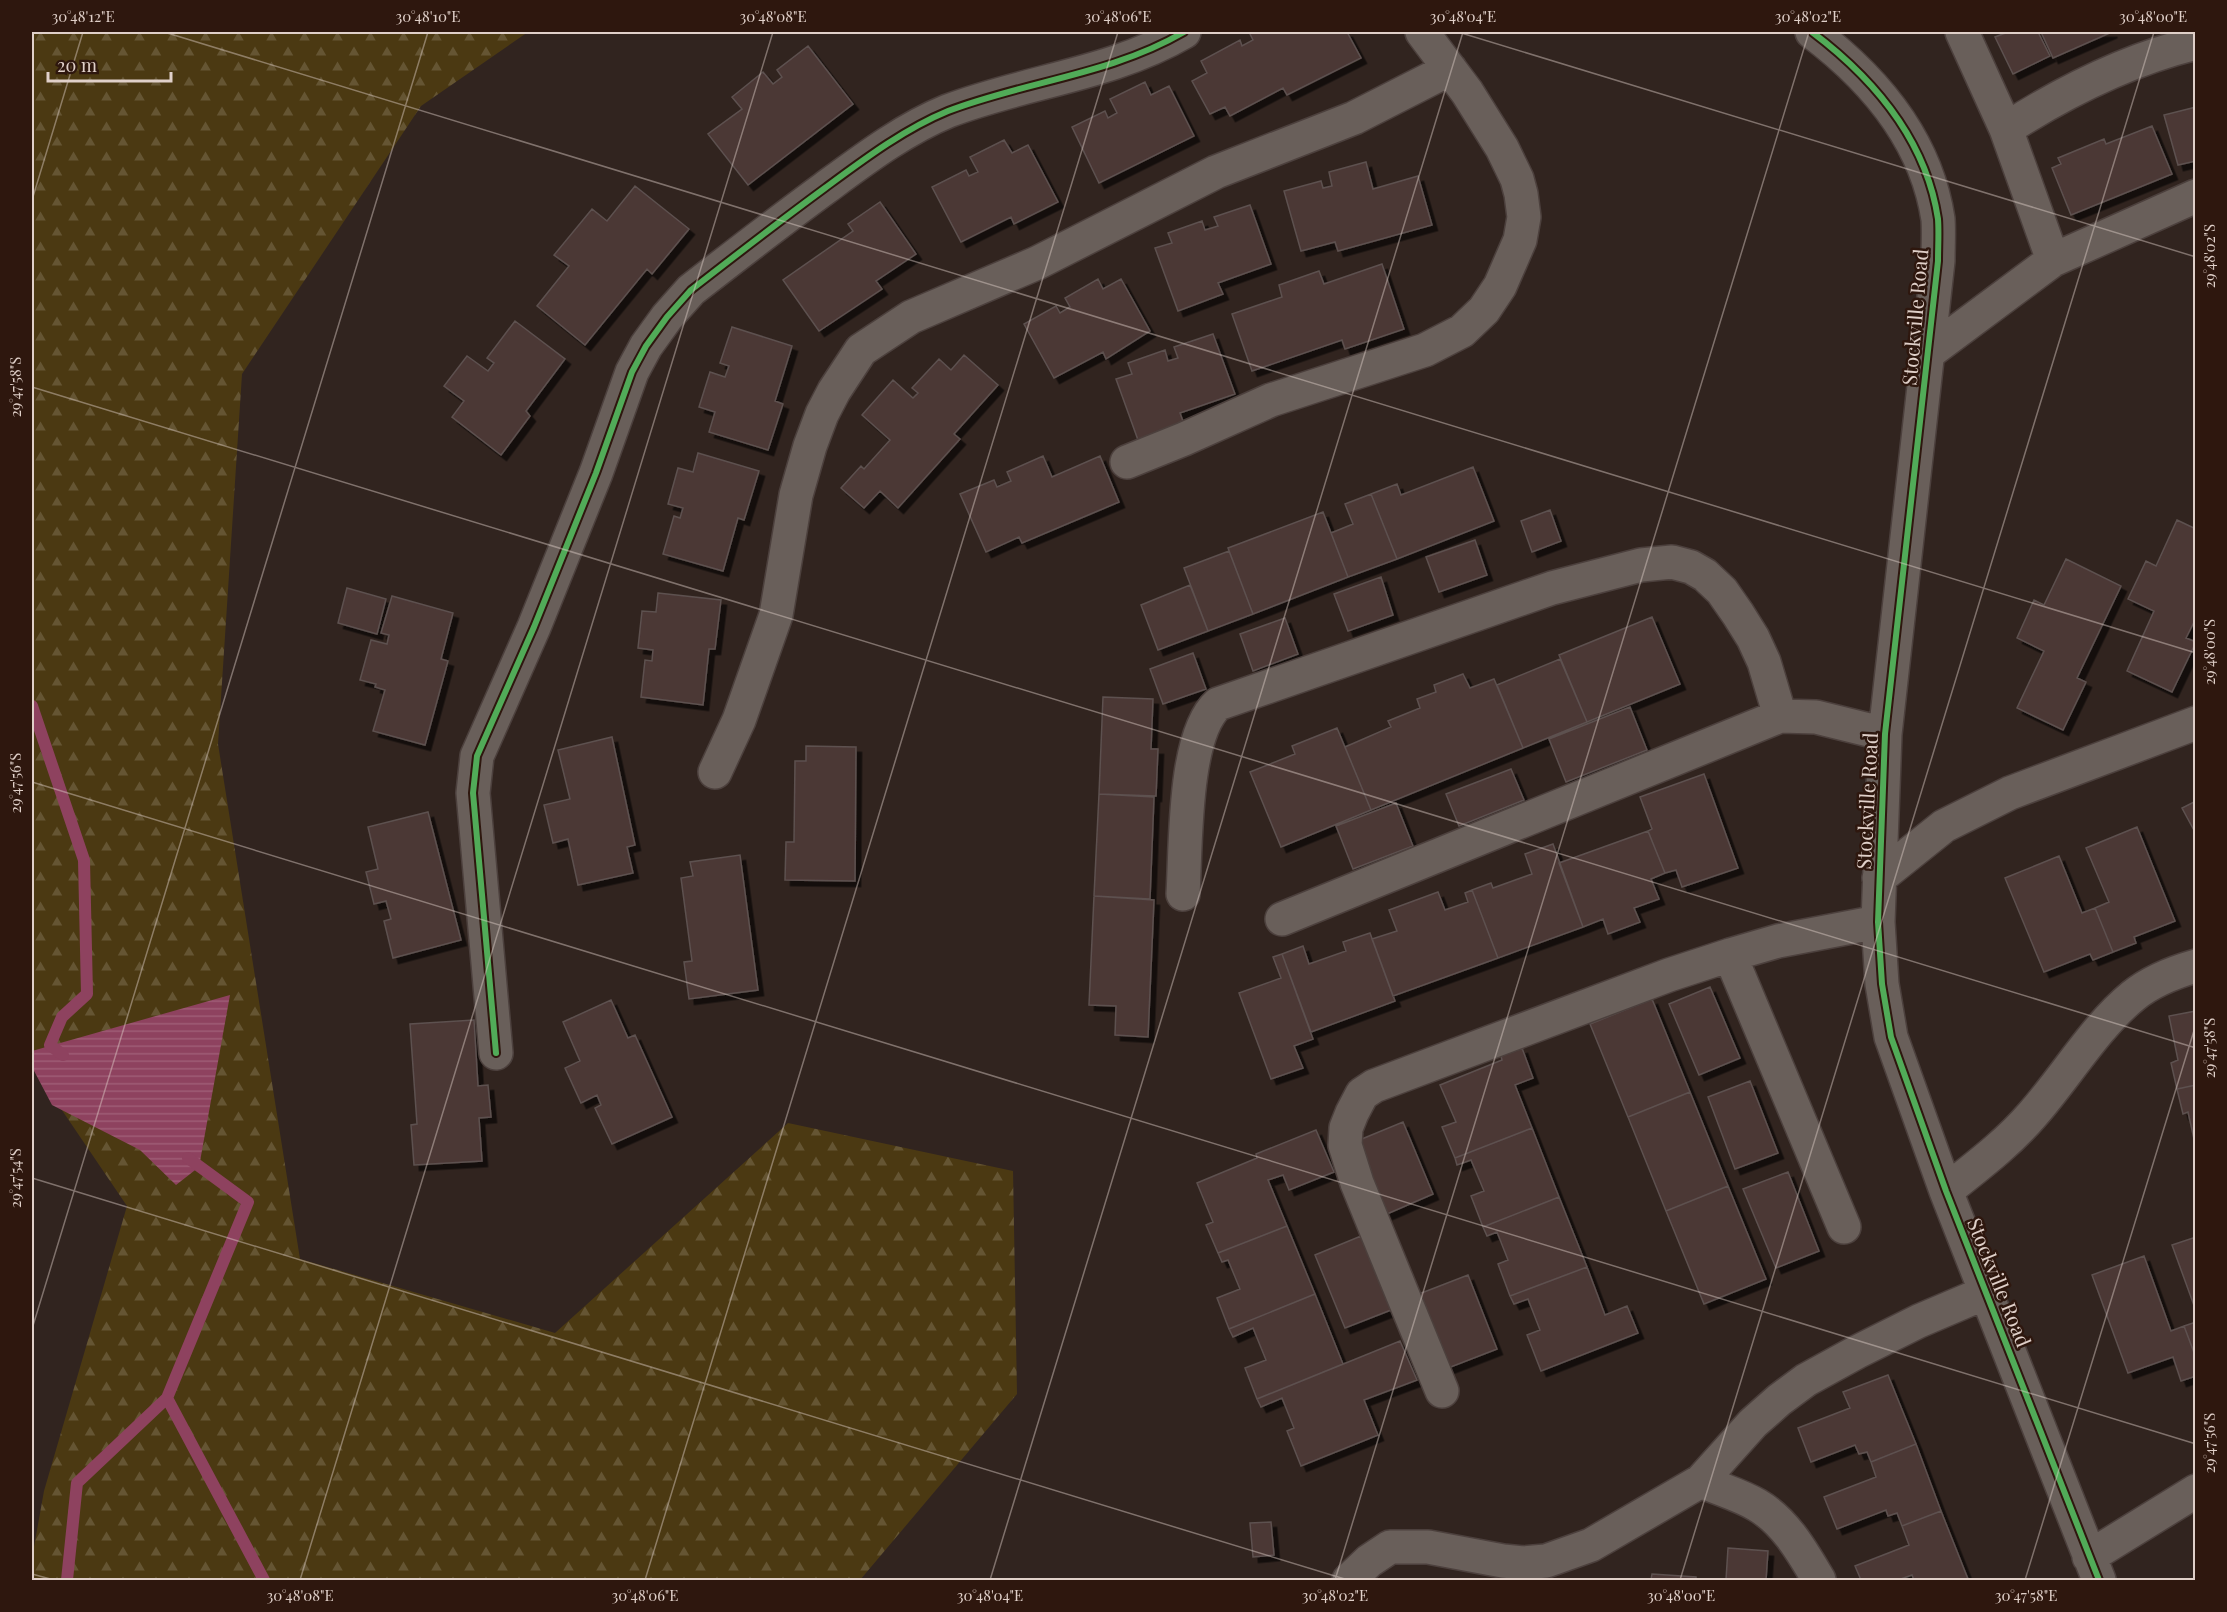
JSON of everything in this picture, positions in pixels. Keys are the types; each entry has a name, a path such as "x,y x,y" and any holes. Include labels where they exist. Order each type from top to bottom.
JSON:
{"street":[{"path":"496,1053 473,793 477,756 534,627 596,473 632,372 646,346 691,290 892,141 948,111 991,97 1091,71 1145,51 1184,32"},
{"path":"1127,462 1271,400 1425,350 1462,331 1484,310 1500,286 1520,240 1524,217 1521,194 1517,179 1502,148 1450,69 1422,32"},
{"name":"Stockville Road","path":"1812,32 1864,76 1886,102 1912,141 1928,180 1938,220 1938,261 1885,734 1878,922 1882,984 1891,1037 1946,1191 2094,1569"},
{"path":"1962,32 2007,129 2053,260"},
{"path":"2007,129 2050,101 2094,79 2171,49 2196,43"},
{"path":"715,772 739,720 776,615 796,495 810,446 822,414 861,350 911,317 1037,263 1216,172 1354,118 1450,69"},
{"path":"1928,353 2053,260 2196,196"},
{"path":"1183,894 1191,765 1205,722 1218,704 1552,588 1641,565 1672,562 1698,570 1722,591 1753,638 1764,662 1780,717"},
{"path":"1281,919 1780,717 1816,717 1885,734"},
{"path":"1879,878 1944,826 2010,793 2196,723"},
{"path":"1442,1391 1357,1183 1345,1146 1346,1128 1362,1094 1374,1086 1669,975 1778,941 1878,922"},
{"path":"1730,955 1844,1227"},
{"path":"1946,1191 2009,1140 2033,1114 2083,1050 2134,995 2152,983 2196,966"},
{"path":"1349,1581 1369,1561 1390,1547 1428,1547 1523,1563 1546,1561 1591,1545 1701,1481 1753,1423 1806,1380 1918,1321 1987,1292"},
{"path":"1701,1481 1758,1505 1771,1516 1786,1530 1803,1553 1819,1581"},
{"path":"2094,1569 2196,1491"}],"green space":[{"path":"32,32 528,32 421,106 242,374 218,744 300,1259 555,1333 788,1123 1013,1171 1017,1394 860,1580 32,1580 32,1558 44,1491 127,1206 32,1066"}],"shaded area":[{"path":"230,995 199,1167 176,1185 140,1150 52,1105 32,1067 32,1051"}],"building":[{"path":"1249,32 1347,32 1361,58 1287,95 1283,88 1230,116 1225,107 1210,114 1192,81 1207,73 1201,61 1240,40 1242,46 1253,40"},
{"path":"2008,32 2038,32 2050,56 2013,74 1995,37"},
{"path":"2041,32 2112,32 2053,58"},
{"path":"808,46 853,104 748,185 708,134 742,109 732,97 763,72 773,84 782,77 777,70"},
{"path":"1145,82 1151,95 1169,86 1194,136 1099,183 1072,127 1105,111 1108,118 1117,113 1110,99"},
{"path":"2196,107 2196,161 2178,165 2164,115"},
{"path":"2152,126 2172,174 2071,215 2052,168 2061,164 2058,158 2104,139 2106,144"},
{"path":"1004,140 1012,153 1028,145 1058,202 1014,224 1011,217 961,242 932,187 966,170 969,176 978,172 970,157"},
{"path":"1366,162 1373,189 1418,176 1432,225 1338,251 1335,242 1301,251 1284,191 1321,181 1323,188 1332,186 1329,172"},
{"path":"635,186 689,229 652,274 647,269 585,345 537,306 569,266 554,255 592,209 607,221"},
{"path":"880,202 916,254 876,281 882,289 819,331 783,280 853,231 848,224"},
{"path":"1250,205 1271,264 1218,283 1223,294 1178,311 1155,248 1172,243 1168,233 1202,221 1205,230 1218,226 1214,217"},
{"path":"1382,264 1404,329 1345,349 1342,340 1252,371 1232,314 1282,297 1279,285 1319,271 1324,284"},
{"path":"1098,279 1103,289 1121,279 1150,331 1106,359 1103,352 1054,378 1024,324 1056,306 1060,313 1070,307 1065,298"},
{"path":"515,321 565,359 526,411 530,416 501,455 452,417 464,401 444,386 467,356 488,371 494,363 487,358"},
{"path":"732,327 792,346 775,401 783,404 768,450 709,432 715,412 699,407 710,372 725,377 729,366 720,363"},
{"path":"1213,334 1235,394 1180,413 1184,424 1138,440 1116,379 1132,374 1128,363 1165,350 1168,361 1178,358 1174,347"},
{"path":"964,355 998,385 954,434 960,439 898,508 880,491 864,508 841,488 861,466 864,469 890,440 862,415 893,380 913,398 918,393 912,388 939,359 951,370"},
{"path":"698,453 759,471 744,520 738,518 723,571 663,554 674,516 680,518 683,508 668,504 678,468 693,472"},
{"path":"1043,456 1052,477 1100,456 1119,502 1022,543 1019,537 986,552 960,494 994,480 997,487 1011,481 1007,472"},
{"path":"1473,467 1494,521 1397,559 1371,494 1397,484 1401,495"},
{"path":"1371,494 1397,559 1348,577 1331,533 1353,524 1345,504"},
{"path":"1550,510 1561,541 1532,552 1521,521"},
{"path":"1323,512 1348,577 1253,614 1228,548"},
{"path":"2177,520 2196,529 2196,618 2186,638 2196,642 2172,692 2127,671 2154,611 2128,599 2146,561 2156,566"},
{"path":"1475,540 1487,575 1439,592 1426,557"},
{"path":"1229,551 1253,614 1208,631 1184,568"},
{"path":"2066,559 2121,586 2077,678 2086,682 2063,730 2017,708 2044,651 2017,638 2034,600 2044,605"},
{"path":"1381,577 1393,615 1348,631 1334,594"},
{"path":"1190,585 1208,631 1158,650 1141,605"},
{"path":"347,588 386,599 377,634 338,623"},
{"path":"658,593 721,600 715,649 709,649 703,705 641,697 645,660 652,661 653,650 638,648 642,611 656,612"},
{"path":"392,596 453,613 441,659 448,661 425,745 373,731 385,690 375,687 376,684 360,680 371,640 387,644 389,635 381,633"},
{"path":"1652,617 1680,684 1587,722 1559,655"},
{"path":"1285,618 1298,654 1253,671 1240,634"},
{"path":"1193,653 1206,689 1163,704 1150,669"},
{"path":"1560,659 1587,722 1523,748 1497,685"},
{"path":"1463,674 1470,688 1494,679 1523,748 1371,810 1345,747 1391,727 1388,721 1420,708 1417,699 1436,692 1434,685"},
{"path":"1103,697 1153,699 1151,749 1158,749 1156,796 1099,794"},
{"path":"1630,707 1647,750 1566,782 1549,739"},
{"path":"1337,728 1371,810 1281,847 1250,772 1295,754 1292,746"},
{"path":"612,737 635,845 627,847 633,873 578,885 568,839 553,843 544,805 570,799 558,750"},
{"path":"806,746 856,747 855,881 785,880 786,842 794,842 795,761 806,761"},
{"path":"1511,769 1524,800 1459,826 1446,794"},
{"path":"1704,774 1738,868 1682,887 1676,870 1665,873 1648,831 1652,829 1640,797"},
{"path":"1099,794 1154,797 1150,899 1094,896"},
{"path":"2196,801 2196,834 2182,808"},
{"path":"1396,803 1413,846 1353,869 1336,826"},
{"path":"428,812 461,940 393,958 384,921 391,919 386,901 374,904 366,872 378,869 368,827"},
{"path":"2137,827 2175,921 2134,937 2136,943 2113,952 2095,908 2109,902 2086,848"},
{"path":"1648,831 1665,873 1651,879 1659,899 1634,908 1640,922 1608,934 1603,919 1583,927 1559,863"},
{"path":"1553,844 1583,927 1498,958 1472,890 1491,883 1493,888 1532,874 1525,854"},
{"path":"740,855 758,990 689,999 684,962 692,961 681,878 693,876 690,862"},
{"path":"2059,856 2082,913 2095,908 2113,952 2093,960 2090,954 2044,972 2005,878"},
{"path":"1472,890 1498,958 1393,996 1372,939 1397,931 1389,910 1438,892 1445,910 1468,902 1465,893"},
{"path":"1094,896 1154,900 1148,1037 1115,1035 1116,1006 1089,1005"},
{"path":"1370,933 1395,1001 1311,1032 1282,954 1303,946 1309,964 1346,951 1343,942"},
{"path":"1282,954 1313,1039 1294,1046 1303,1068 1271,1079 1239,993 1281,978 1273,957"},
{"path":"1710,987 1740,1058 1699,1075 1669,1004"},
{"path":"1652,999 1690,1092 1628,1117 1590,1024"},
{"path":"611,1000 628,1038 635,1035 672,1117 612,1144 595,1108 601,1105 597,1095 581,1103 565,1068 580,1061 563,1022"},
{"path":"2196,1011 2196,1085 2177,1089 2171,1063 2178,1060 2169,1016"},
{"path":"474,1020 478,1086 488,1085 491,1117 479,1118 482,1161 414,1165 411,1125 417,1124 410,1024"},
{"path":"1522,1048 1533,1078 1515,1085 1532,1128 1455,1158 1442,1127 1456,1122 1440,1085 1502,1060 1501,1056"},
{"path":"1750,1081 1778,1153 1735,1169 1708,1097"},
{"path":"2196,1085 2196,1148 2188,1112 2183,1114 2177,1089"},
{"path":"1690,1092 1728,1186 1666,1211 1628,1117"},
{"path":"1403,1122 1433,1194 1387,1214 1357,1141"},
{"path":"1532,1128 1559,1197 1483,1227 1471,1196 1484,1191 1471,1160 1457,1165 1455,1158"},
{"path":"1316,1130 1334,1172 1289,1190 1283,1175 1268,1180 1287,1226 1218,1253 1206,1225 1213,1222 1197,1183 1257,1158 1256,1154"},
{"path":"1788,1172 1819,1251 1776,1268 1743,1189"},
{"path":"1728,1186 1766,1279 1704,1304 1666,1211"},
{"path":"1559,1197 1587,1267 1510,1296 1498,1264 1508,1260 1497,1232 1487,1236 1483,1227"},
{"path":"1287,1226 1315,1294 1229,1329 1217,1298 1240,1289 1228,1260 1222,1262 1218,1253"},
{"path":"1361,1236 1391,1310 1345,1328 1315,1255"},
{"path":"2196,1237 2196,1311 2172,1245"},
{"path":"2144,1256 2171,1331 2184,1326 2196,1358 2196,1376 2181,1381 2173,1357 2128,1373 2092,1275"},
{"path":"1587,1267 1605,1315 1627,1306 1638,1333 1541,1371 1527,1335 1540,1330 1528,1299 1514,1304 1510,1296"},
{"path":"1468,1275 1497,1349 1448,1368 1419,1294"},
{"path":"1315,1294 1343,1364 1257,1399 1245,1368 1266,1360 1253,1328 1233,1337 1229,1329"},
{"path":"2196,1322 2196,1358 2184,1326"},
{"path":"1400,1341 1417,1380 1364,1400 1378,1435 1301,1466 1287,1431 1294,1428 1282,1398 1261,1407 1257,1399"},
{"path":"1888,1375 1916,1444 1871,1462 1867,1452 1859,1454 1855,1445 1811,1462 1798,1428 1850,1408 1843,1392"},
{"path":"1916,1444 1941,1511 1902,1526 1897,1513 1888,1516 1886,1510 1837,1529 1824,1497 1876,1477 1871,1462"},
{"path":"1941,1511 1968,1579 1914,1580 1912,1575 1898,1580 1861,1580 1855,1566 1909,1545 1902,1526"},
{"path":"1271,1522 1274,1555 1253,1557 1250,1523"},
{"path":"1728,1548 1768,1551 1766,1580 1726,1580"},
{"path":"1652,1574 1696,1577 1696,1580 1651,1580"}],"waterway":[{"path":"32,706 84,860 87,994 62,1017 50,1045 63,1055"},
{"path":"67,1580 77,1483 167,1398 248,1202 188,1158"},
{"path":"167,1398 264,1580"}],"cycle path":[{"path":"496,1053 473,793 477,756 534,627 596,473 632,372 646,346 691,290 808,200 900,136 948,111 1127,58 1156,47 1184,32"},
{"path":"1812,32 1856,70 1893,113 1922,163 1932,190 1938,219 1938,261 1885,734 1878,922 1882,984 1891,1037 1946,1191 2099,1580"}]}
